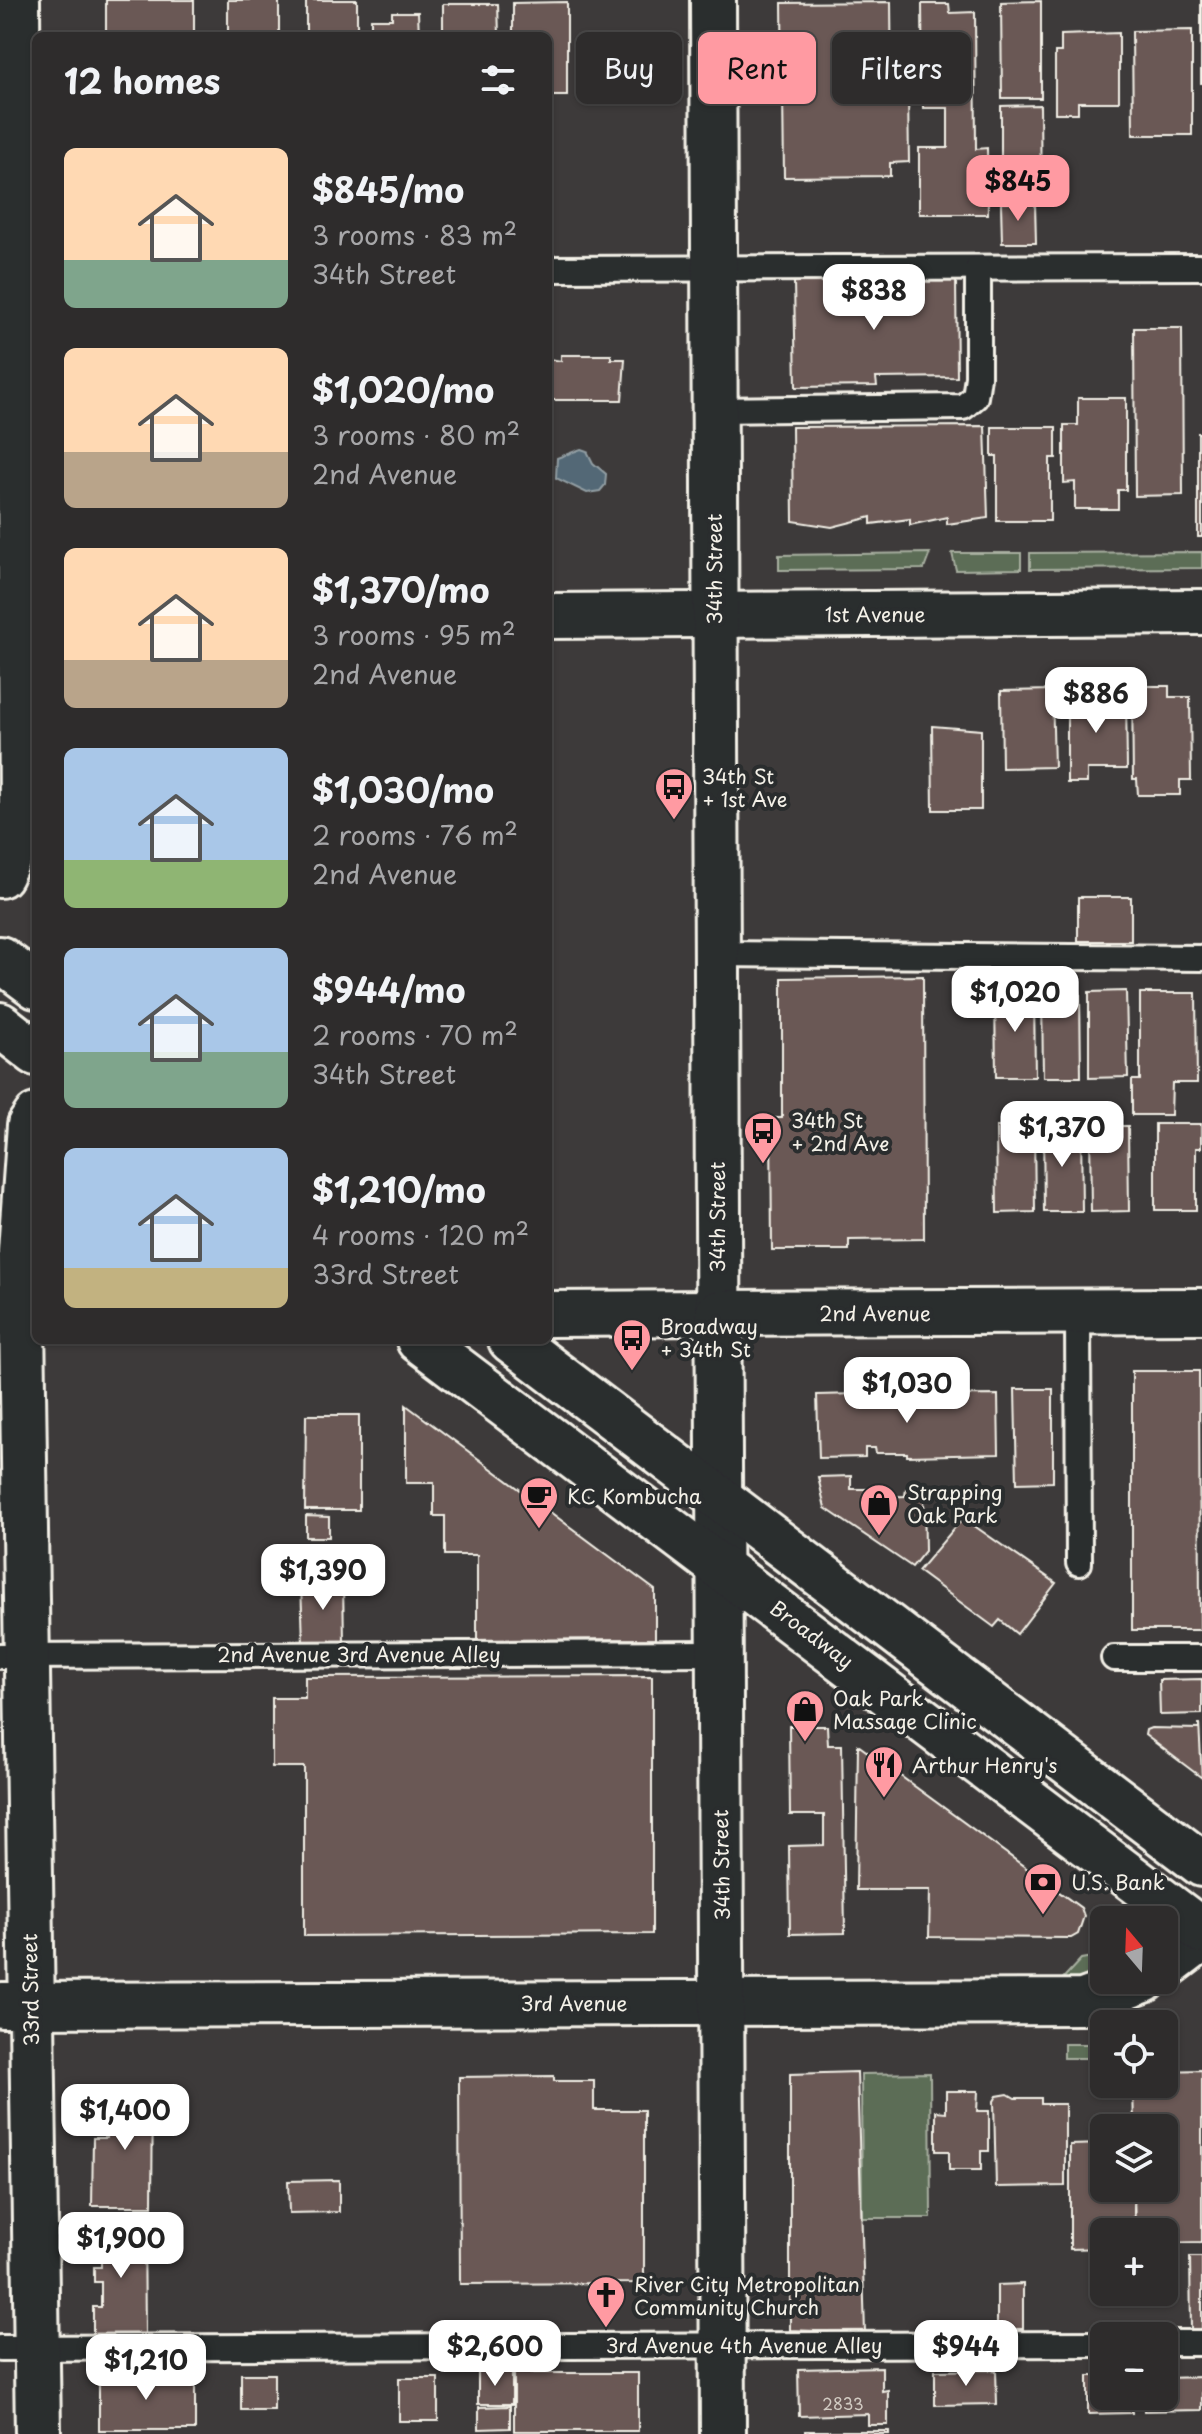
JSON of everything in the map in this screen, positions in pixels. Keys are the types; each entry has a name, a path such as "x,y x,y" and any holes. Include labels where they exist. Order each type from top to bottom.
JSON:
{"street":[{"path":"0,875 17,840 22,815 17,0"},
{"name":"34th Street","path":"713,0 716,1498 723,2434"},
{"name":"1st Avenue","path":"552,616 1202,612"},
{"path":"0,959 32,983"},
{"path":"0,1025 32,1050"},
{"name":"33rd Street","path":"32,1122 21,1251 13,1656 19,2348 38,2434"},
{"name":"2nd Avenue","path":"552,1314 1202,1311"},
{"name":"Broadway","path":"424,1344 1202,1931"},
{"path":"516,1344 1202,1864"},
{"path":"1178,1957 1202,1939"},
{"name":"3rd Avenue","path":"15,2005 1083,2002 1105,1994"}],"lane":[{"path":"552,269 1202,267"},
{"path":"713,410 963,407 975,397 978,377 978,268"},
{"path":"715,954 1202,958"},
{"path":"1078,1312 1079,1563"},
{"name":"2nd Avenue 3rd Avenue Alley","path":"13,1656 718,1653"},
{"path":"1114,1658 1202,1658"},
{"path":"1178,2343 1202,2343"},
{"name":"3rd Avenue 4th Avenue Alley","path":"19,2348 1090,2344"}],"green space":[{"path":"1202,552 1202,568 1030,569 1030,553"},
{"path":"930,553 924,569 779,570 779,555"},
{"path":"952,553 1021,553 1021,569 956,570"},
{"path":"1090,1957 1090,1979 1056,1986 1081,1959"},
{"path":"1064,2044 1090,2044 1090,2058 1064,2058"},
{"path":"930,2073 931,2218 862,2218 861,2074"}],"water":[{"path":"581,449 587,451 593,463 606,474 605,485 600,491 587,493 556,478 557,458"}],"building":[{"path":"106,0 194,0 194,32 106,32"},
{"path":"228,0 279,0 279,32 228,32"},
{"path":"306,0 357,0 357,32 306,32"},
{"path":"1202,0 1202,83 1201,83"},
{"path":"1041,1 1041,98 1002,98 1001,2"},
{"path":"567,2 567,96 552,96 552,32 513,32 513,3"},
{"path":"891,2 891,32 832,32 832,104 908,104 909,162 890,163 890,176 784,177 783,104 816,104 816,32 782,32 782,3"},
{"path":"443,4 498,4 499,32 443,32"},
{"path":"922,4 949,4 950,13 975,12 976,149 987,148 988,214 919,214 919,148 948,148 948,108 923,108 923,104 971,104 971,32 922,32"},
{"path":"392,12 418,12 419,32 371,32 371,19 392,19"},
{"path":"1192,30 1192,135 1133,135 1132,31"},
{"path":"1119,33 1119,102 1078,102 1078,113 1055,113 1055,52 1061,52 1061,35"},
{"path":"1040,105 1041,202 1001,203 1001,106"},
{"path":"1001,203 1035,203 1036,243 1002,243"},
{"path":"956,280 957,377 876,378 877,386 796,387 794,282"},
{"path":"1134,328 1182,328 1183,495 1135,496"},
{"path":"561,355 611,355 611,359 625,359 622,400 552,400 552,360 561,361"},
{"path":"1078,398 1126,398 1126,490 1118,490 1118,509 1075,509 1075,482 1064,483 1064,425 1078,425"},
{"path":"985,426 988,518 947,524 947,517 910,525 910,519 871,524 871,517 832,527 793,521 792,427"},
{"path":"992,427 1056,427 1056,458 1050,458 1050,521 997,521 997,456 992,456"},
{"path":"1198,433 1202,433 1202,537 1198,537"},
{"path":"1132,686 1169,686 1169,697 1190,697 1191,780 1180,780 1180,795 1138,795 1137,779 1133,779"},
{"path":"1052,690 1054,767 1002,768 1001,691"},
{"path":"1126,696 1127,769 1087,769 1087,783 1067,783 1067,697"},
{"path":"932,726 981,730 981,810 933,810"},
{"path":"1078,897 1131,897 1131,941 1078,941"},
{"path":"923,976 924,1239 849,1240 849,1250 772,1250 771,1118 782,1118 782,978"},
{"path":"1126,991 1128,1077 1089,1078 1089,992"},
{"path":"995,992 1034,992 1035,1077 996,1077"},
{"path":"1042,992 1080,992 1081,1077 1043,1077"},
{"path":"1140,993 1196,993 1197,1083 1172,1083 1171,1115 1132,1115 1132,1080 1140,1080"},
{"path":"1155,1124 1201,1124 1201,1148 1196,1148 1196,1210 1155,1210"},
{"path":"1043,1126 1081,1126 1082,1212 1044,1212"},
{"path":"1090,1126 1128,1126 1129,1211 1091,1212"},
{"path":"996,1127 1034,1127 1035,1212 997,1213"},
{"path":"1132,1371 1199,1371 1200,1630 1132,1630"},
{"path":"870,1389 904,1389 903,1396 998,1395 999,1454 907,1456 907,1453 876,1453 875,1448 865,1448 865,1457 819,1458 817,1395 858,1394 858,1403 870,1402"},
{"path":"1015,1389 1053,1389 1053,1482 1017,1483"},
{"path":"406,1405 655,1590 655,1639 477,1640 477,1555 445,1555 445,1516 434,1516 434,1483 406,1483"},
{"path":"306,1415 359,1415 359,1510 305,1510"},
{"path":"851,1476 851,1489 881,1489 882,1497 905,1496 906,1489 924,1489 925,1551 912,1567 825,1508 818,1477"},
{"path":"306,1516 329,1517 329,1537 306,1537"},
{"path":"963,1518 1056,1583 1017,1634 1000,1620 994,1627 918,1571"},
{"path":"343,1581 344,1643 303,1644 301,1582"},
{"path":"652,1676 652,1934 304,1936 304,1767 272,1767 272,1698 305,1698 305,1677"},
{"path":"1202,1679 1202,1714 1160,1715 1159,1680"},
{"path":"1199,1723 1202,1778 1145,1735 1146,1730 1151,1728 1199,1729"},
{"path":"789,1726 827,1726 828,1745 842,1745 845,1933 790,1934 789,1846 824,1845 824,1815 790,1815"},
{"path":"858,1745 1081,1908 1084,1916 1078,1934 1071,1938 929,1937 930,1890 856,1890"},
{"path":"1202,2070 1202,2242 1178,2243 1178,2218 1135,2218 1134,2202 1178,2202 1178,2114 1134,2114 1133,2098 1178,2098 1178,2071"},
{"path":"857,2072 865,2333 790,2330 790,2074"},
{"path":"554,2076 554,2081 594,2081 594,2110 644,2110 644,2283 460,2284 459,2077"},
{"path":"108,2089 153,2090 152,2206 92,2206 93,2138 107,2138"},
{"path":"946,2091 978,2091 977,2111 989,2111 989,2151 981,2151 981,2170 949,2170 949,2151 936,2151 936,2111 946,2112"},
{"path":"1008,2094 1015,2098 1041,2098 1041,2104 1065,2104 1065,2186 996,2187 994,2101 997,2096"},
{"path":"1090,2144 1090,2202 1134,2202 1134,2218 1090,2218 1090,2248 1070,2249 1070,2145"},
{"path":"339,2180 339,2212 289,2213 288,2181"},
{"path":"101,2221 144,2221 145,2334 93,2335 93,2307 101,2307 101,2282 94,2282 94,2267 101,2267"},
{"path":"1190,2257 1202,2257 1202,2330 1191,2330"},
{"path":"1023,2284 1023,2329 997,2329 997,2285"},
{"path":"882,2367 882,2391 888,2390 888,2425 868,2425 868,2414 799,2416 798,2369"},
{"path":"162,2369 163,2378 195,2378 195,2430 99,2430 99,2375 135,2375 136,2370"},
{"path":"996,2370 997,2404 935,2405 935,2371"},
{"path":"478,2371 512,2371 512,2404 478,2404"},
{"path":"514,2373 638,2373 638,2431 514,2431"},
{"path":"241,2374 274,2374 274,2410 241,2410"},
{"path":"1088,2376 1090,2410 1132,2410 1132,2413 1088,2414"},
{"path":"1202,2377 1202,2410 1144,2411 1178,2410 1178,2378"},
{"path":"399,2378 438,2378 438,2421 399,2421"},
{"path":"510,2406 510,2428 479,2429 479,2407"},
{"path":"806,2431 889,2431 889,2434 806,2434"}],"place":[{"name":"34th St + 1st Ave","path":"674,821"},
{"name":"34th St + 2nd Ave","path":"763,1165"},
{"name":"Broadway + 34th St","path":"632,1372"},
{"name":"KC Kombucha","path":"539,1530"},
{"name":"Strapping Oak Park","path":"879,1537"},
{"name":"Oak Park Massage Clinic","path":"805,1743"},
{"name":"Arthur Henry's","path":"884,1799"},
{"name":"U.S. Bank","path":"1043,1916"},
{"name":"River City Metropolitan Community Church","path":"606,2329"}]}
